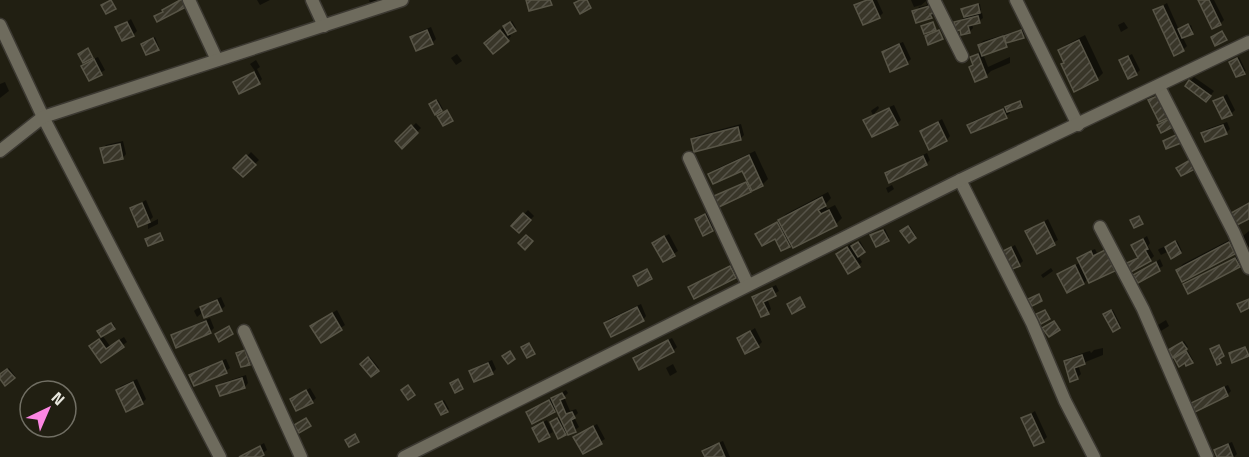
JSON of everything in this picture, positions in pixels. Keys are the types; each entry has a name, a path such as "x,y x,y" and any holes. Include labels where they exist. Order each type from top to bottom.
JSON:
{"street":[{"path":"189,0 217,60"},
{"path":"312,0 324,26"},
{"path":"0,151 44,117 402,0"},
{"path":"934,0 962,56"},
{"path":"1016,0 1078,125"},
{"path":"0,25 44,117 220,457"},
{"path":"404,457 960,180 1160,87 1249,42"},
{"path":"1160,87 1234,233 1249,268"},
{"path":"689,158 747,285"},
{"path":"960,180 1032,323 1065,402 1094,457"},
{"path":"1100,227 1143,309 1207,457"},
{"path":"244,331 301,457"}],"building":[{"path":"111,0 116,9 106,14 101,5"},
{"path":"180,0 186,7 157,22 154,16"},
{"path":"526,0 550,0 552,5 529,11"},
{"path":"587,0 591,8 580,14 574,3"},
{"path":"872,0 880,18 863,25 854,5"},
{"path":"1198,0 1209,0 1221,25 1212,29"},
{"path":"978,4 980,13 964,17 961,9"},
{"path":"933,5 936,13 930,14 932,18 916,23 912,11"},
{"path":"1163,6 1184,51 1174,56 1153,10"},
{"path":"978,16 980,23 968,26 970,33 961,35 960,30 956,31 954,22"},
{"path":"127,22 134,36 122,41 115,27"},
{"path":"510,22 516,31 508,35 503,26"},
{"path":"933,22 936,30 924,34 921,26"},
{"path":"1188,24 1193,34 1182,38 1178,29"},
{"path":"427,30 433,44 416,51 410,37"},
{"path":"500,30 509,41 493,54 484,43"},
{"path":"939,30 943,39 928,45 925,36"},
{"path":"1021,30 1024,38 1006,43 1004,36"},
{"path":"1222,31 1227,40 1215,46 1211,37"},
{"path":"1003,36 1007,47 982,56 978,45"},
{"path":"153,38 159,50 146,55 141,44"},
{"path":"1079,40 1098,80 1074,92 1061,64 1064,63 1058,50"},
{"path":"899,44 908,64 890,72 882,52"},
{"path":"88,48 93,58 83,63 78,54"},
{"path":"978,54 987,77 975,82 969,67 973,65 970,57"},
{"path":"1128,56 1137,75 1128,79 1119,60"},
{"path":"1237,58 1245,74 1236,77 1229,62"},
{"path":"94,59 102,75 89,81 81,66"},
{"path":"254,72 260,84 239,94 233,82"},
{"path":"1189,80 1211,96 1206,102 1185,86"},
{"path":"1160,95 1170,117 1159,122 1148,100"},
{"path":"1223,97 1232,115 1222,119 1213,101"},
{"path":"436,100 442,111 435,115 429,104"},
{"path":"1020,101 1022,107 1007,112 1005,107"},
{"path":"889,108 898,125 872,137 863,120"},
{"path":"1003,109 1007,118 971,133 967,125"},
{"path":"447,110 453,121 443,126 437,116"},
{"path":"1171,118 1175,126 1161,133 1157,125"},
{"path":"938,122 947,141 929,150 920,131"},
{"path":"411,125 418,133 402,149 395,141"},
{"path":"1223,125 1227,134 1205,142 1201,133"},
{"path":"738,127 741,140 694,152 691,139"},
{"path":"1178,134 1181,143 1166,149 1163,141"},
{"path":"120,144 123,159 104,163 100,148"},
{"path":"246,155 256,165 243,177 233,168"},
{"path":"749,155 763,186 752,191 742,171 713,184 708,174"},
{"path":"923,156 927,165 889,183 885,173"},
{"path":"1190,160 1195,169 1181,176 1176,168"},
{"path":"746,182 751,192 719,207 714,196"},
{"path":"822,197 826,206 818,210 821,214 829,210 837,226 793,248 778,220"},
{"path":"142,203 150,222 138,227 130,208"},
{"path":"1249,203 1249,219 1237,225 1231,213"},
{"path":"523,213 531,220 519,233 511,226"},
{"path":"705,214 713,231 703,236 695,219"},
{"path":"1139,216 1143,224 1134,228 1130,220"},
{"path":"777,222 790,247 781,251 775,239 762,246 755,234"},
{"path":"1044,222 1055,245 1037,254 1025,231"},
{"path":"908,226 916,238 909,243 900,231"},
{"path":"883,230 889,241 876,247 870,235"},
{"path":"160,233 163,240 148,246 145,239"},
{"path":"526,235 533,241 525,250 518,243"},
{"path":"664,236 675,256 663,262 652,243"},
{"path":"1143,239 1148,249 1145,250 1151,261 1131,272 1127,263 1138,258 1131,245"},
{"path":"1175,241 1181,253 1171,259 1165,247"},
{"path":"858,242 865,252 858,257 851,246"},
{"path":"1229,242 1235,254 1182,282 1176,270"},
{"path":"847,247 860,267 848,274 836,254"},
{"path":"1011,247 1020,266 1010,270 1001,252"},
{"path":"1105,250 1115,271 1089,283 1077,258 1091,251 1093,256"},
{"path":"1235,258 1240,267 1188,294 1183,284"},
{"path":"1156,262 1160,271 1138,283 1133,275"},
{"path":"1075,265 1084,284 1067,293 1057,274"},
{"path":"730,266 736,278 694,299 688,287"},
{"path":"647,269 652,279 638,286 633,276"},
{"path":"772,288 776,296 763,302 769,314 761,317 752,297"},
{"path":"1039,294 1042,301 1032,306 1028,299"},
{"path":"800,297 805,307 792,314 787,304"},
{"path":"1249,299 1249,308 1241,312 1237,304"},
{"path":"217,300 222,311 204,318 200,307"},
{"path":"637,307 644,321 611,337 604,323"},
{"path":"1045,310 1050,319 1041,324 1036,314"},
{"path":"1111,310 1120,328 1113,332 1103,314"},
{"path":"332,313 342,330 321,343 310,326"},
{"path":"206,321 211,333 176,348 171,335"},
{"path":"1054,321 1060,330 1049,337 1042,328"},
{"path":"111,323 115,329 101,337 97,331"},
{"path":"229,326 233,334 219,342 215,334"},
{"path":"750,331 759,347 745,354 737,338"},
{"path":"99,339 106,349 119,340 124,347 101,363 89,346"},
{"path":"668,340 674,352 639,370 633,358"},
{"path":"1182,342 1187,349 1173,358 1168,350"},
{"path":"529,343 535,354 527,358 521,347"},
{"path":"1219,345 1224,356 1219,359 1221,363 1217,365 1210,349"},
{"path":"1245,347 1249,356 1232,363 1229,353"},
{"path":"245,350 250,365 241,367 236,353"},
{"path":"510,351 515,359 508,364 502,356"},
{"path":"1186,351 1193,363 1186,366 1185,363 1179,367 1174,358"},
{"path":"1082,355 1085,364 1074,368 1078,379 1070,382 1064,361"},
{"path":"368,357 379,371 371,377 360,364"},
{"path":"222,361 227,373 194,386 189,375"},
{"path":"488,363 493,374 474,382 469,371"},
{"path":"7,369 15,378 5,386 0,379 0,374"},
{"path":"242,378 245,388 220,396 216,386"},
{"path":"458,379 463,389 455,393 450,383"},
{"path":"133,382 143,404 126,412 116,390"},
{"path":"408,385 415,395 408,400 401,390"},
{"path":"1224,387 1228,396 1195,412 1191,403"},
{"path":"306,390 313,403 296,411 290,399"},
{"path":"562,393 565,398 560,400 566,414 572,412 575,418 571,420 576,432 568,435 551,398"},
{"path":"549,400 555,412 532,424 526,412"},
{"path":"442,401 448,412 441,415 435,404"},
{"path":"1031,414 1044,442 1034,446 1021,418"},
{"path":"306,418 311,426 299,433 294,425"},
{"path":"557,418 566,435 558,439 550,422"},
{"path":"543,422 550,437 539,442 532,428"},
{"path":"593,426 602,444 583,454 573,437"},
{"path":"355,434 359,442 349,447 345,440"},
{"path":"719,443 725,457 705,457 702,451"},
{"path":"1228,444 1233,457 1217,457 1214,450"},
{"path":"260,446 264,455 239,457"}]}
